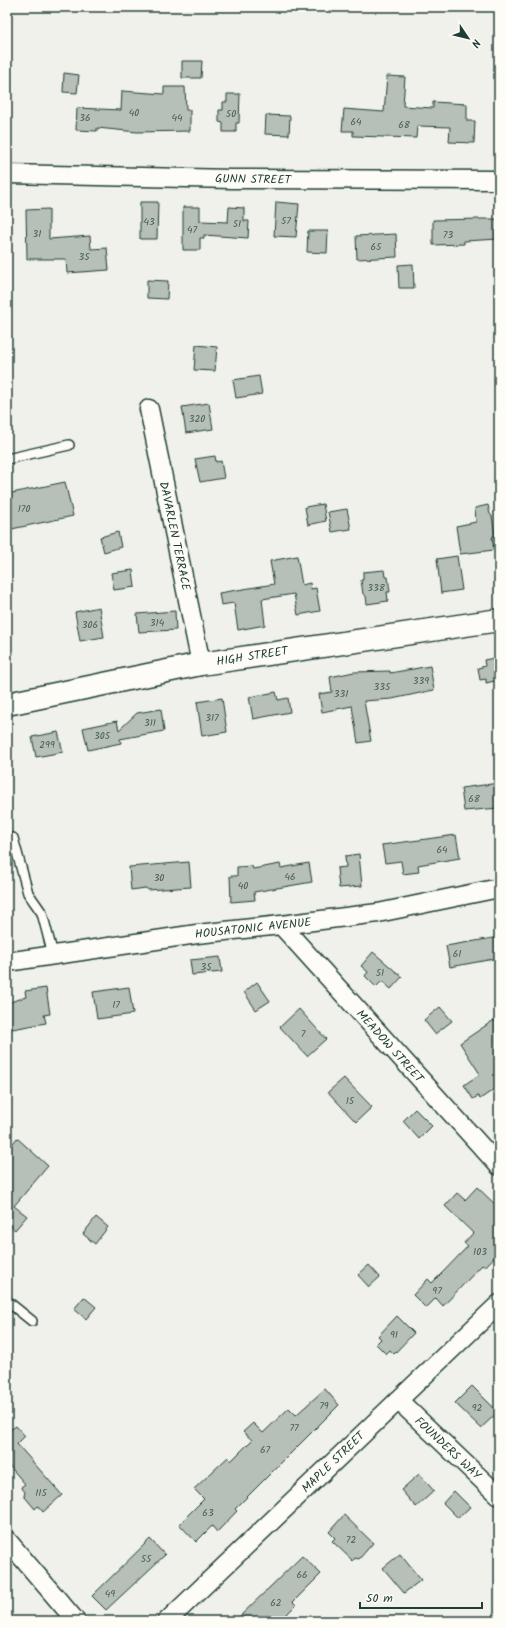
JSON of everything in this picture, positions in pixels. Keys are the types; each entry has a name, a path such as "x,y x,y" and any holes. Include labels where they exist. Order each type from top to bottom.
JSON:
{"main road":[{"name":"HIGH STREET","path":"7,704 201,664 499,620"}],"street":[{"name":"GUNN STREET","path":"7,174 221,179 499,180"},
{"name":"DAVARLEN TERRACE","path":"149,409 201,664"},
{"name":"HOUSATONIC AVENUE","path":"7,962 197,934 378,913 499,888"},
{"name":"MEADOW STREET","path":"281,925 499,1166"},
{"name":"MAPLE STREET","path":"166,1621 499,1304"},
{"name":"FOUNDERS WAY","path":"398,1400 499,1496"},
{"path":"7,1540 76,1621"}],"lane":[{"path":"7,459 69,445"},
{"path":"7,840 13,838 28,893 42,913 53,955"},
{"path":"7,1301 32,1321"}],"building":[{"path":"182,61 202,61 201,78 182,78"},
{"path":"64,73 79,75 77,93 63,92"},
{"path":"387,76 405,77 403,106 433,108 433,102 467,104 467,121 475,121 474,143 449,142 450,127 417,126 416,138 353,136 353,131 342,131 344,109 384,112"},
{"path":"164,87 185,87 186,110 190,110 190,131 137,132 97,128 97,131 76,130 77,108 121,110 122,91 164,94"},
{"path":"227,94 240,94 239,123 236,123 236,132 223,132 223,123 219,122 219,110 223,110 223,102 227,102"},
{"path":"266,115 290,116 289,135 265,134"},
{"path":"140,202 158,202 157,239 140,239"},
{"path":"276,202 299,204 296,237 274,236"},
{"path":"183,207 200,207 200,221 228,222 229,207 244,208 244,221 249,221 248,238 204,235 204,238 200,238 200,250 183,250"},
{"path":"49,209 49,239 90,236 91,249 107,248 109,270 67,273 66,259 27,259 26,210"},
{"path":"499,219 499,239 464,241 464,244 433,245 433,220"},
{"path":"308,231 328,231 327,253 307,252"},
{"path":"396,234 397,257 357,259 356,236"},
{"path":"413,264 414,288 399,288 398,265"},
{"path":"147,280 168,281 167,299 147,298"},
{"path":"196,345 217,347 215,371 194,370"},
{"path":"259,376 262,394 236,398 233,380"},
{"path":"209,403 213,429 186,433 182,407"},
{"path":"215,456 216,462 221,461 224,478 200,482 195,459"},
{"path":"65,482 73,516 7,530 7,494"},
{"path":"323,504 326,521 308,525 305,507"},
{"path":"488,505 492,516 495,535 492,537 494,550 460,554 456,526 476,522 475,508"},
{"path":"347,509 351,529 332,532 328,512"},
{"path":"118,532 121,547 104,552 100,537"},
{"path":"297,556 302,585 310,583 311,589 316,588 320,611 298,615 294,594 262,599 265,625 238,630 234,603 221,605 219,593 274,584 270,561"},
{"path":"457,556 462,590 441,593 437,559"},
{"path":"133,570 135,587 114,590 111,573"},
{"path":"384,570 385,577 388,577 390,592 387,592 388,601 367,604 366,596 363,594 361,580 363,580 363,572"},
{"path":"99,607 104,637 80,641 75,612"},
{"path":"175,611 176,630 139,632 137,614"},
{"path":"499,657 499,680 486,683 486,679 480,680 478,668 485,666 484,660"},
{"path":"430,666 434,690 392,699 364,701 371,741 358,743 352,706 322,712 319,694 332,692 330,677 354,672 390,671 390,673"},
{"path":"276,692 278,700 288,698 290,712 253,719 249,697"},
{"path":"222,698 227,732 202,736 197,702"},
{"path":"161,709 164,731 120,739 121,743 88,750 83,728 117,721 119,730 137,713"},
{"path":"58,732 63,752 36,757 32,737"},
{"path":"499,783 499,808 464,811 461,788"},
{"path":"456,835 460,858 418,865 419,872 403,874 401,861 385,863 382,845"},
{"path":"359,854 362,886 339,888 337,868 346,867 345,856"},
{"path":"189,862 191,887 148,890 146,888 131,890 129,867"},
{"path":"309,863 312,882 254,892 255,900 231,902 230,876 237,876 237,867 252,866 253,869 280,864 281,868"},
{"path":"499,937 499,958 450,967 446,946"},
{"path":"373,952 402,977 391,989 382,981 376,987 365,976 368,972 361,966"},
{"path":"220,957 222,972 192,975 190,960"},
{"path":"257,982 270,1001 256,1010 244,992"},
{"path":"129,987 133,1014 97,1019 93,992"},
{"path":"46,988 50,1014 44,1015 46,1023 7,1030 7,1003 26,997 25,991"},
{"path":"440,1007 452,1021 435,1034 424,1020"},
{"path":"299,1009 326,1039 307,1056 280,1027"},
{"path":"494,1020 499,1028 499,1086 480,1099 478,1096 473,1099 464,1085 480,1074 460,1043"},
{"path":"344,1078 372,1107 356,1122 328,1092"},
{"path":"415,1109 432,1126 419,1139 403,1121"},
{"path":"17,1138 48,1166 14,1206 27,1216 15,1230 7,1223 7,1151"},
{"path":"477,1187 499,1208 499,1252 485,1267 482,1265 443,1306 436,1298 426,1308 413,1295 428,1279 432,1283 444,1271 468,1246 464,1243 473,1233 445,1206 457,1193 465,1200"},
{"path":"96,1217 108,1227 95,1244 83,1234"},
{"path":"369,1265 380,1277 369,1287 358,1275"},
{"path":"84,1297 96,1307 86,1319 74,1309"},
{"path":"397,1316 414,1333 394,1354 390,1350 386,1354 376,1344 381,1339 378,1336"},
{"path":"472,1386 498,1412 481,1428 455,1403"},
{"path":"325,1389 339,1405 235,1509 237,1511 217,1532 212,1526 196,1542 179,1524 204,1499 194,1489 228,1457 231,1461 252,1440 243,1432 253,1423 263,1433 289,1408 296,1415"},
{"path":"16,1426 25,1436 17,1444 62,1495 43,1512 38,1506 35,1509 24,1496 25,1492 21,1487 25,1484 7,1463 7,1432"},
{"path":"419,1474 434,1491 416,1507 401,1490"},
{"path":"454,1491 470,1507 458,1518 443,1503"},
{"path":"344,1515 373,1543 359,1559 355,1558 353,1561 332,1541 335,1538 329,1532"},
{"path":"150,1539 165,1555 106,1610 92,1596"},
{"path":"400,1554 421,1580 404,1593 383,1568"},
{"path":"302,1556 321,1574 293,1602 296,1605 280,1621 235,1621"}]}
